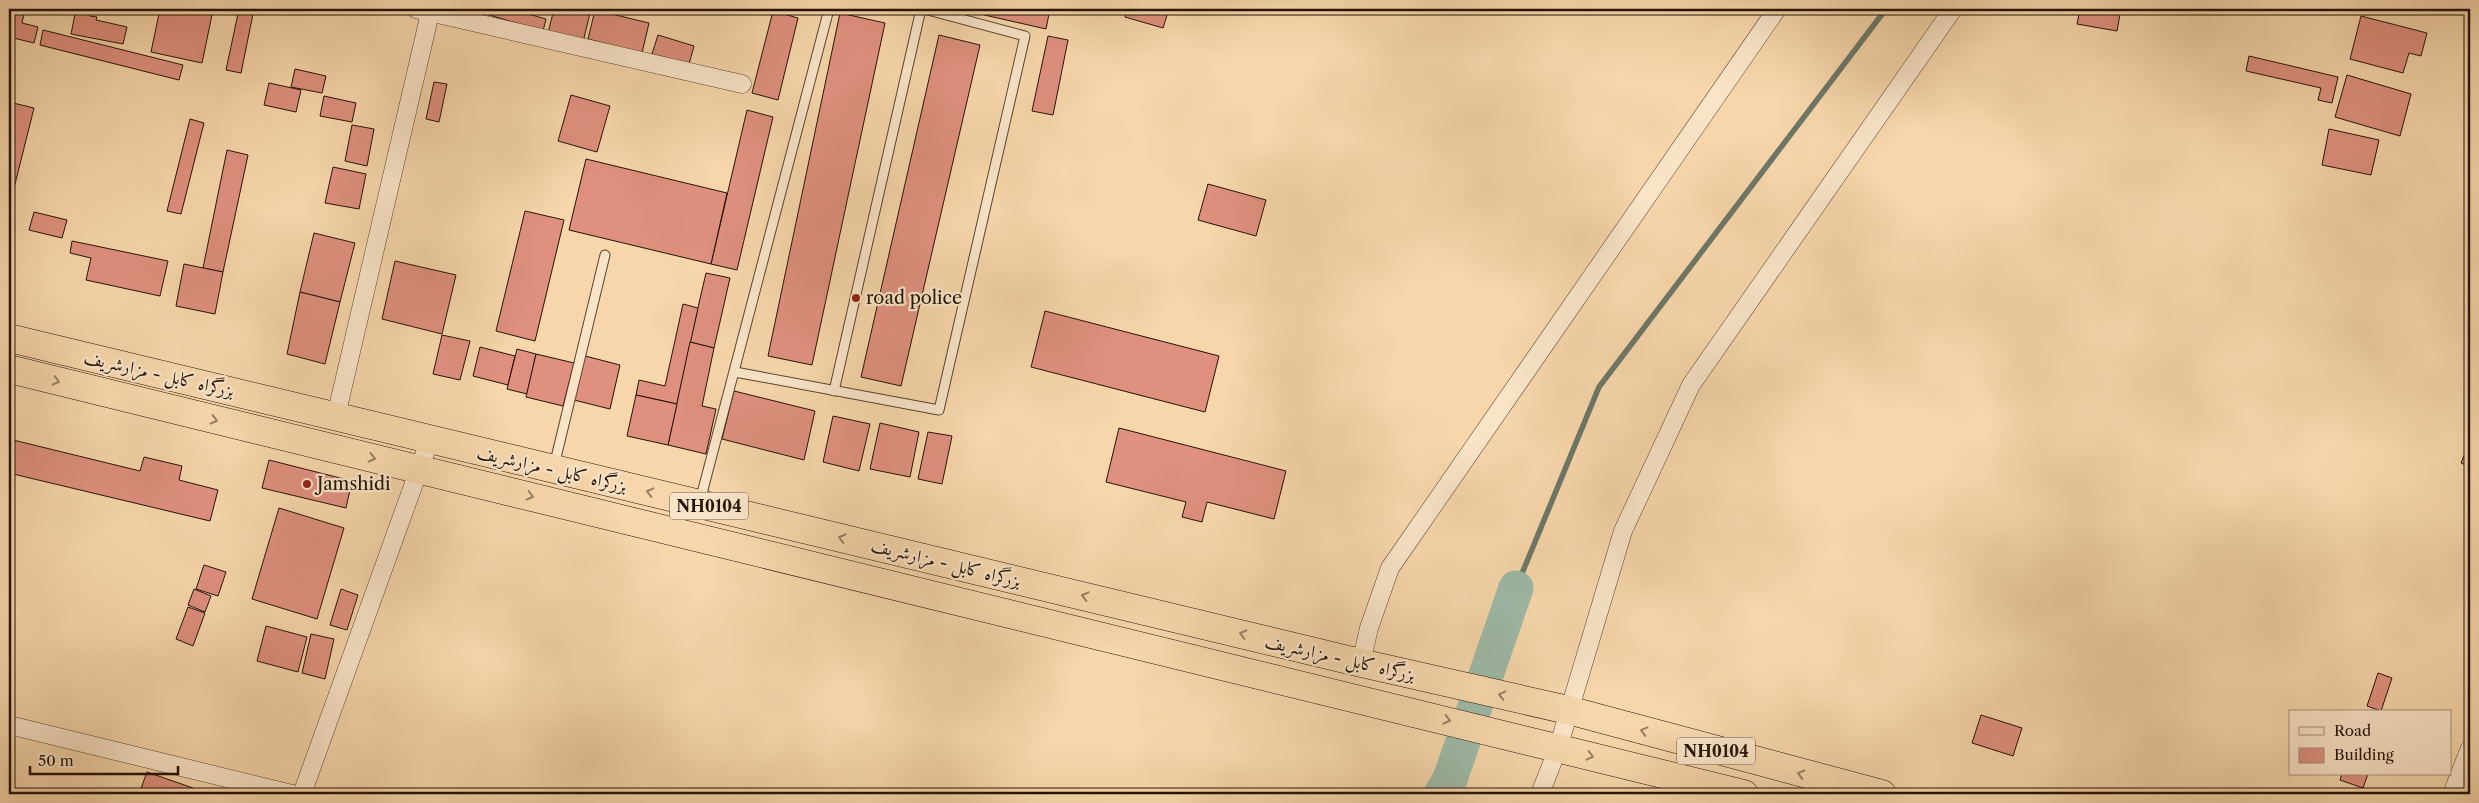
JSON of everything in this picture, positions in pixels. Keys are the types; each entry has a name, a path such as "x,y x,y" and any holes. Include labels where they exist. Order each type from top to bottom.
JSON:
{"highway":[{"name":"بزرگراه کابل - مزارشریف","path":"9,338 1361,663 1559,708 1882,794"},
{"name":"بزرگراه کابل - مزارشریف","path":"9,370 1400,708 1744,794"}],"street":[{"path":"1361,663 1369,628 1390,568 1777,9"},
{"path":"1540,794 1559,708 1623,531 1691,385 1954,9"},
{"path":"336,416 425,10 742,84"},
{"path":"302,794 430,439"},
{"path":"9,725 292,794"},
{"path":"2452,794 2470,748"}],"lane":[{"path":"700,504 829,9"},
{"path":"735,372 834,391 939,410 1025,36 923,9 834,391"},
{"path":"553,469 605,255"}],"building":[{"path":"12,9 25,9 22,23 38,27 34,43 9,37"},
{"path":"76,9 91,9 90,16 97,17 96,20 127,27 123,44 71,34"},
{"path":"160,9 213,10 202,63 151,52"},
{"path":"239,9 254,9 241,73 226,70"},
{"path":"480,9 511,9 546,19 543,31 479,12"},
{"path":"554,9 591,9 583,42 548,33"},
{"path":"958,9 1050,9 1046,29"},
{"path":"1127,9 1169,9 1163,28 1125,17"},
{"path":"2080,9 2121,9 2117,31 2077,24"},
{"path":"595,10 649,23 642,53 588,39"},
{"path":"773,11 798,18 778,100 752,93"},
{"path":"840,13 885,23 812,365 768,356"},
{"path":"2361,16 2427,33 2421,56 2409,53 2403,73 2350,59"},
{"path":"43,30 183,65 179,80 40,45"},
{"path":"658,35 694,46 689,64 652,54"},
{"path":"939,35 980,45 901,386 861,377"},
{"path":"1048,36 1068,40 1053,115 1032,111"},
{"path":"2249,56 2338,77 2332,103 2318,100 2321,88 2246,71"},
{"path":"295,69 326,76 322,93 291,87"},
{"path":"2347,75 2411,94 2400,136 2335,117"},
{"path":"434,82 447,84 439,122 426,119"},
{"path":"269,83 301,90 296,112 264,105"},
{"path":"571,95 610,106 597,152 558,141"},
{"path":"324,96 356,103 352,122 320,116"},
{"path":"9,102 34,108 11,200 9,199"},
{"path":"747,110 773,117 737,270 711,264"},
{"path":"190,119 204,123 181,214 167,211"},
{"path":"352,125 374,129 367,166 345,161"},
{"path":"2329,129 2379,140 2371,175 2322,165"},
{"path":"227,150 248,155 223,272 203,268"},
{"path":"586,159 727,193 711,264 569,230"},
{"path":"333,167 366,174 359,209 325,203"},
{"path":"1208,184 1266,200 1256,236 1198,220"},
{"path":"525,211 564,220 535,341 496,331"},
{"path":"34,212 67,220 62,238 29,230"},
{"path":"9,226 15,228 9,247"},
{"path":"314,233 355,243 340,302 300,292"},
{"path":"72,241 168,261 160,296 86,280 91,258 70,253"},
{"path":"395,261 456,275 442,334 382,319"},
{"path":"184,264 223,272 215,314 176,306"},
{"path":"706,273 730,278 714,348 690,342"},
{"path":"300,292 340,302 325,364 287,354"},
{"path":"683,304 698,308 677,404 636,395 639,380 665,386"},
{"path":"1045,311 1219,356 1205,412 1031,367"},
{"path":"442,335 470,341 460,380 433,374"},
{"path":"690,342 714,348 702,406 716,409 706,454 668,445"},
{"path":"480,347 515,356 508,385 473,376"},
{"path":"517,349 536,354 527,394 507,389"},
{"path":"536,354 574,363 563,406 526,397"},
{"path":"585,356 620,365 610,409 574,400"},
{"path":"734,391 815,411 804,460 722,439"},
{"path":"636,395 677,404 668,445 627,436"},
{"path":"833,416 870,424 859,471 823,462"},
{"path":"880,423 919,432 910,477 870,469"},
{"path":"1119,428 1286,471 1274,519 1207,502 1202,522 1182,517 1186,502 1106,482"},
{"path":"928,432 952,436 942,484 918,479"},
{"path":"9,439 140,471 144,457 182,466 179,480 218,490 210,521 9,473"},
{"path":"2470,441 2470,467 2461,463"},
{"name":"Jamshidi","path":"269,460 352,481 346,508 262,488"},
{"path":"279,508 344,528 317,619 252,599"},
{"path":"204,565 226,572 218,596 196,589"},
{"path":"194,589 211,596 205,612 188,605"},
{"path":"341,589 358,595 347,630 330,625"},
{"path":"188,607 205,613 193,646 176,639"},
{"path":"266,626 307,637 298,672 257,661"},
{"path":"311,634 334,639 325,679 302,673"},
{"path":"2378,673 2392,678 2381,710 2367,706"},
{"path":"1981,715 2022,728 2013,756 1972,743"},
{"path":"147,772 193,788 190,794 139,794"},
{"path":"2341,776 2367,776 2363,788 2340,780"}],"waterway":[{"path":"1516,588 1599,387 1886,9"},
{"path":"1441,794 1450,779 1516,588"}],"place":[{"name":"road police","path":"856,298"},
{"name":"Jamshidi","path":"307,484"}]}
